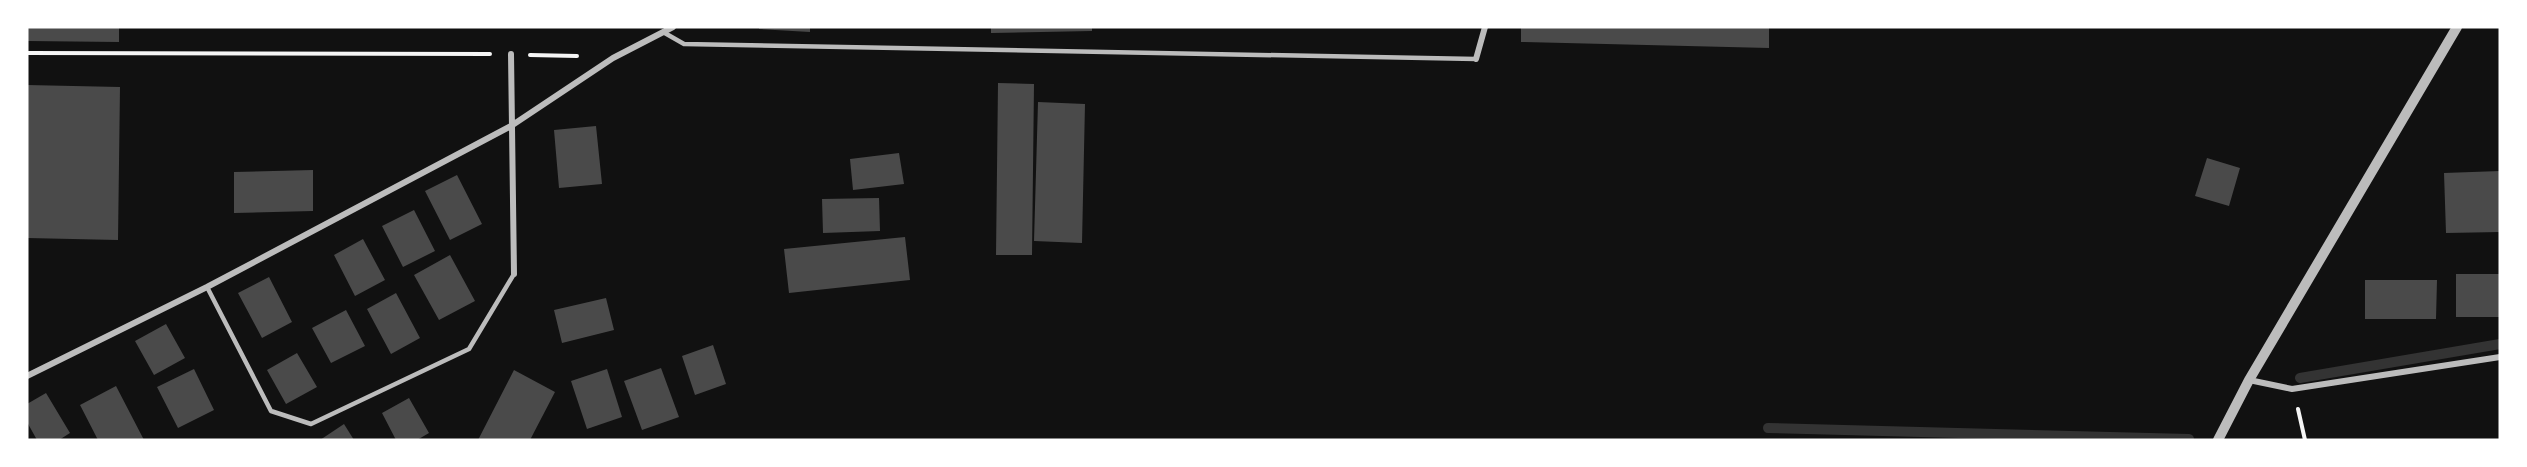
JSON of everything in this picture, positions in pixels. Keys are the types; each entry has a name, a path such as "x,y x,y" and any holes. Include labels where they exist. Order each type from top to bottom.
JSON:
{"street":[{"path":"27,376 207,287 511,126 614,58 673,27"},
{"path":"1476,59 1485,27"},
{"path":"2218,440 2249,380 2457,27"},
{"path":"511,54 514,274"},
{"path":"2249,380 2292,389 2500,357"}],"lane":[{"path":"663,32 684,44 1476,59"},
{"path":"207,287 271,411 311,424 469,349 514,274"}],"path":[{"path":"27,53 511,54 614,58"},
{"path":"2292,389 2306,440"}],"building":[{"path":"27,27 119,27 119,42 27,41"},
{"path":"759,27 810,27 810,32 759,29"},
{"path":"991,27 1092,27 1092,31 991,33"},
{"path":"1521,27 1769,27 1769,48 1521,42"},
{"path":"998,83 1034,84 1032,255 996,255"},
{"path":"27,85 120,87 118,240 27,238"},
{"path":"1038,102 1085,104 1082,243 1034,241"},
{"path":"596,126 602,184 559,188 554,130"},
{"path":"899,153 904,184 853,190 850,159"},
{"path":"2207,158 2240,168 2229,206 2195,196"},
{"path":"313,170 313,211 234,213 234,172"},
{"path":"2500,171 2500,232 2446,233 2444,173"},
{"path":"457,175 482,224 450,240 425,191"},
{"path":"879,198 880,231 823,233 822,199"},
{"path":"414,210 435,251 403,267 382,226"},
{"path":"905,237 910,280 789,293 784,249"},
{"path":"363,239 385,280 355,296 334,255"},
{"path":"450,255 475,301 439,320 414,275"},
{"path":"2456,274 2500,274 2500,317 2456,317"},
{"path":"269,277 292,322 262,338 238,293"},
{"path":"2365,280 2437,280 2436,319 2365,319"},
{"path":"396,293 420,338 391,354 367,309"},
{"path":"606,298 614,330 562,343 554,310"},
{"path":"346,310 365,346 331,363 312,328"},
{"path":"166,324 185,358 154,375 135,341"},
{"path":"713,345 726,384 695,395 682,356"},
{"path":"297,353 317,387 286,404 267,370"},
{"path":"661,368 679,417 642,430 624,381"},
{"path":"194,369 214,410 178,428 157,387"},
{"path":"607,369 622,417 587,429 571,381"},
{"path":"514,370 555,392 530,440 478,440"},
{"path":"116,386 144,440 98,440 80,405"},
{"path":"46,393 70,433 59,440 37,440 27,422 27,404"},
{"path":"409,398 429,433 417,440 396,440 382,413"},
{"path":"344,424 354,440 320,440"}],"waterway":[{"path":"2300,378 2500,344"},
{"path":"1768,428 2189,439"}]}
